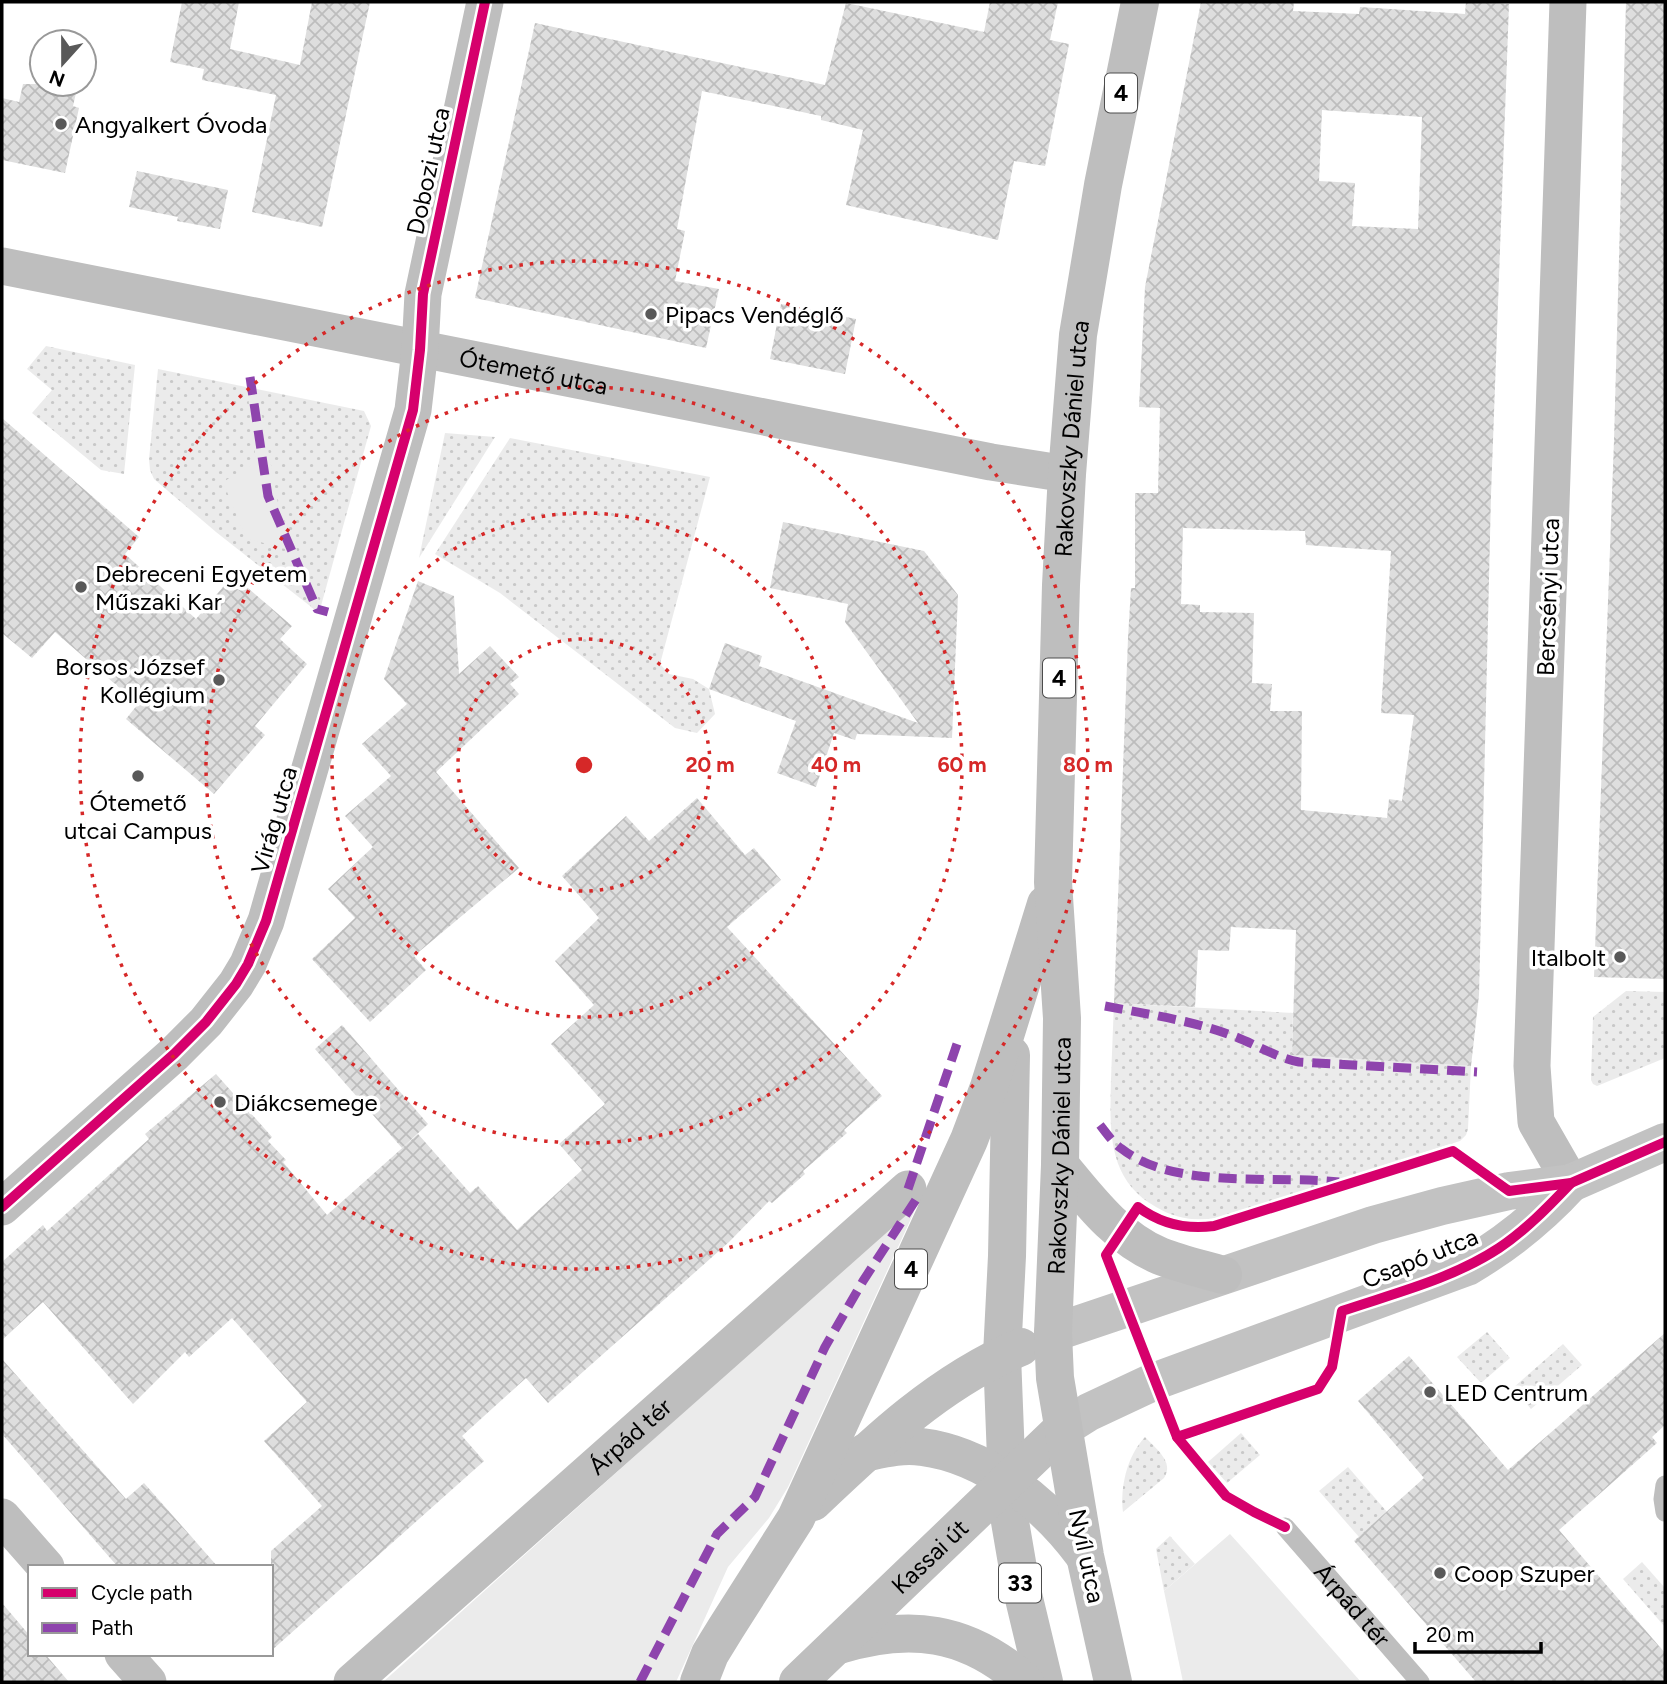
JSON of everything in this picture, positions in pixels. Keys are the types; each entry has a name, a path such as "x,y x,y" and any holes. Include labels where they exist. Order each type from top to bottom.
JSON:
{"main road":[{"name":"Rakovszky Dániel utca","path":"1062,1429 1055,1378 1053,1333 1060,1165 1062,1018 1053,882 1067,474 1078,335 1103,185 1140,2"},
{"name":"Rakovszky Dániel utca","path":"1012,1013 1053,882"},
{"path":"1006,1482 1002,1355 1007,1256 1012,1013"},
{"name":"4","path":"699,1682 710,1654 796,1518 969,1140 1012,1013"},
{"path":"1060,1165 1104,1217 1140,1246 1161,1256 1223,1275"},
{"path":"796,1518 864,1454 949,1385 1002,1355 1053,1333"},
{"path":"1002,1355 1009,1382 1018,1397 1031,1410 1062,1429"},
{"name":"Kassai út","path":"798,1682 1062,1429"},
{"name":"Nyíl utca","path":"1062,1429 1085,1556 1113,1682"},
{"path":"864,1454 889,1447 919,1446 950,1452 1006,1482 1048,1511 1085,1556"},
{"name":"33","path":"1006,1482 1011,1539 1044,1682"},
{"path":"834,1647 874,1635 893,1633 936,1636 990,1654 1025,1682"}],"street":[{"name":"Dobozi utca","path":"420,350 424,294 485,2"},
{"name":"Bercsényi utca","path":"1568,2 1532,1066 1536,1122 1571,1182"},
{"name":"Ótemető utca","path":"2,266 977,459 1067,474"},
{"name":"Virág utca","path":"2,1207 191,1038 222,1004 247,964 273,898 344,655 412,410 420,350"},
{"name":"Csapó utca","path":"1053,1333 1373,1225 1442,1206 1541,1185 1571,1182 1665,1142"},
{"name":"Csapó utca","path":"1062,1429 1098,1407 1153,1382 1468,1266 1500,1248 1526,1228 1571,1182"},
{"name":"Árpád tér","path":"352,1682 908,1189"},
{"path":"2,1517 44,1565"},
{"path":"125,1656 148,1682"}],"lane":[{"path":"1665,1485 1665,1512"},
{"name":"Árpád tér","path":"1285,1527 1420,1682"}],"shaded area":[{"path":"46,346 135,365 124,474 101,470 32,413 52,390 27,369"},
{"path":"158,369 364,411 371,426 319,613 154,479 149,459"},
{"path":"247,388 257,389 279,509 321,605 319,613 311,607 285,549 246,538 223,482 256,462"},
{"path":"445,433 495,437 419,558"},
{"path":"510,438 710,477 660,664 669,674 693,679 709,689 715,714 697,733 675,728 500,593 435,554"},
{"path":"1626,991 1665,992 1665,1058 1597,1086 1591,1080 1593,1017"},
{"path":"1114,1003 1293,1013 1292,1055 1471,1066 1466,1135 1460,1141 1223,1217 1197,1219 1172,1215 1140,1195 1128,1182 1114,1151 1111,1079"},
{"path":"910,1209 914,1212 788,1487 769,1518 728,1567 676,1682 383,1682"},
{"path":"1487,1332 1510,1358 1481,1383 1457,1357"},
{"path":"1563,1344 1582,1365 1531,1409 1513,1388"},
{"path":"1241,1433 1260,1455 1227,1483 1208,1462"},
{"path":"1145,1437 1162,1456 1167,1472 1164,1478 1123,1512 1126,1472 1129,1462"},
{"path":"1348,1467 1388,1513 1359,1537 1319,1491"},
{"path":"1230,1534 1361,1682 1183,1682 1164,1591"},
{"path":"1170,1536 1195,1564 1164,1591 1156,1549"},
{"path":"1642,1562 1665,1588 1665,1627 1623,1579"}],"building":[{"path":"182,2 239,2 230,49 300,65 312,2 370,2 322,227 252,212 276,95 202,80 204,69 170,62"},
{"path":"990,2 1058,2 1050,40 1069,44 1045,166 1014,161 998,240 846,205 863,130 821,120 821,116 702,91 677,229 685,231 675,281 719,289 706,348 475,298 535,23 825,85 846,3 984,32"},
{"path":"1201,2 1294,2 1293,11 1359,14 1360,7 1465,14 1466,2 1509,4 1491,495 1479,995 1471,1066 1292,1055 1296,930 1231,927 1229,951 1198,950 1195,1007 1114,1003 1128,638 1131,588 1135,588 1135,493 1158,493 1160,408 1139,407 1145,287","holes":["1322,110 1422,117 1418,229 1352,226 1355,183 1319,181","1183,528 1305,531 1306,545 1391,551 1381,713 1414,715 1402,801 1389,799 1387,818 1301,810 1302,711 1270,711 1272,684 1252,683 1254,613 1200,612 1200,605 1181,604"]},
{"path":"1626,2 1665,2 1665,979 1594,977 1614,441"},
{"path":"23,84 28,84 28,98 75,98 73,106 79,108 65,173 2,160 2,98 19,102"},
{"path":"137,171 228,190 220,229 177,221 178,217 129,207"},
{"path":"781,304 856,319 845,374 770,359"},
{"path":"2,418 139,537 125,554 196,619 233,575 292,626 280,639 307,664 255,726 265,735 214,794 126,719 138,704 55,632 32,658 2,633"},
{"path":"783,522 924,551 958,595 952,738 857,734 855,740 834,733 816,787 777,773 796,721 709,689 725,643 762,656 759,666 918,723 845,622 848,604 770,588"},
{"path":"418,581 454,596 459,674 490,646 519,677 510,684 519,694 436,772 519,868 414,956 426,970 370,1022 312,959 355,918 328,889 373,847 345,816 391,776 362,744 407,704 384,679"},
{"path":"697,798 745,855 754,848 781,880 727,927 882,1096 844,1130 847,1133 803,1171 805,1174 772,1203 769,1201 729,1242 548,1403 526,1378 462,1436 484,1461 273,1649 271,1551 322,1506 264,1441 307,1402 232,1318 189,1357 185,1352 133,1404 43,1302 2,1340 2,1262 43,1225 47,1231 149,1139 145,1134 216,1074 272,1137 268,1141 286,1160 283,1162 327,1215 418,1134 470,1193 478,1186 517,1230 582,1170 559,1144 605,1104 551,1044 594,1005 555,961 599,918 562,876 626,816 649,841"},
{"path":"342,1025 428,1124 402,1148 315,1049"},
{"path":"1665,1333 1665,1425 1652,1437 1657,1443 1559,1530 1665,1653 1665,1682 1476,1682 1354,1541 1424,1478 1358,1401 1409,1356 1508,1470"},
{"path":"2,1359 126,1499 144,1483 216,1565 116,1565 2,1434"},
{"path":"2,1603 28,1634 28,1656 47,1656 69,1682 2,1682"}],"marked path":[{"path":"250,377 268,496 317,609 328,612"},
{"path":"1105,1006 1213,1029 1299,1062 1477,1072"},
{"path":"908,1189 957,1044"},
{"path":"1100,1125 1122,1149 1144,1162 1169,1170 1197,1176 1339,1182"},
{"path":"640,1682 717,1534 755,1497 825,1347 863,1281 917,1198"}],"cycle path":[{"path":"2,1207 174,1054 206,1022 248,964 266,921 413,410 423,294 485,2"},
{"path":"1285,1527 1226,1496 1177,1437 1106,1255 1138,1207 1155,1218 1174,1224 1214,1226 1453,1151 1509,1191 1571,1183 1665,1142"},
{"path":"1177,1437 1318,1389 1332,1367 1342,1311 1423,1284 1481,1259 1519,1233 1571,1183"}],"place":[{"name":"Angyalkert Óvoda","path":"61,124"},
{"name":"Pipacs Vendéglő","path":"651,314"},
{"name":"Debreceni Egyetem Műszaki Kar","path":"81,587"},
{"name":"Borsos József Kollégium","path":"219,680"},
{"name":"Ótemető utcai Campus","path":"138,776"},
{"name":"Italbolt","path":"1620,957"},
{"name":"Diákcsemege","path":"220,1102"},
{"name":"LED Centrum","path":"1430,1392"},
{"name":"Coop Szuper","path":"1440,1573"}]}
